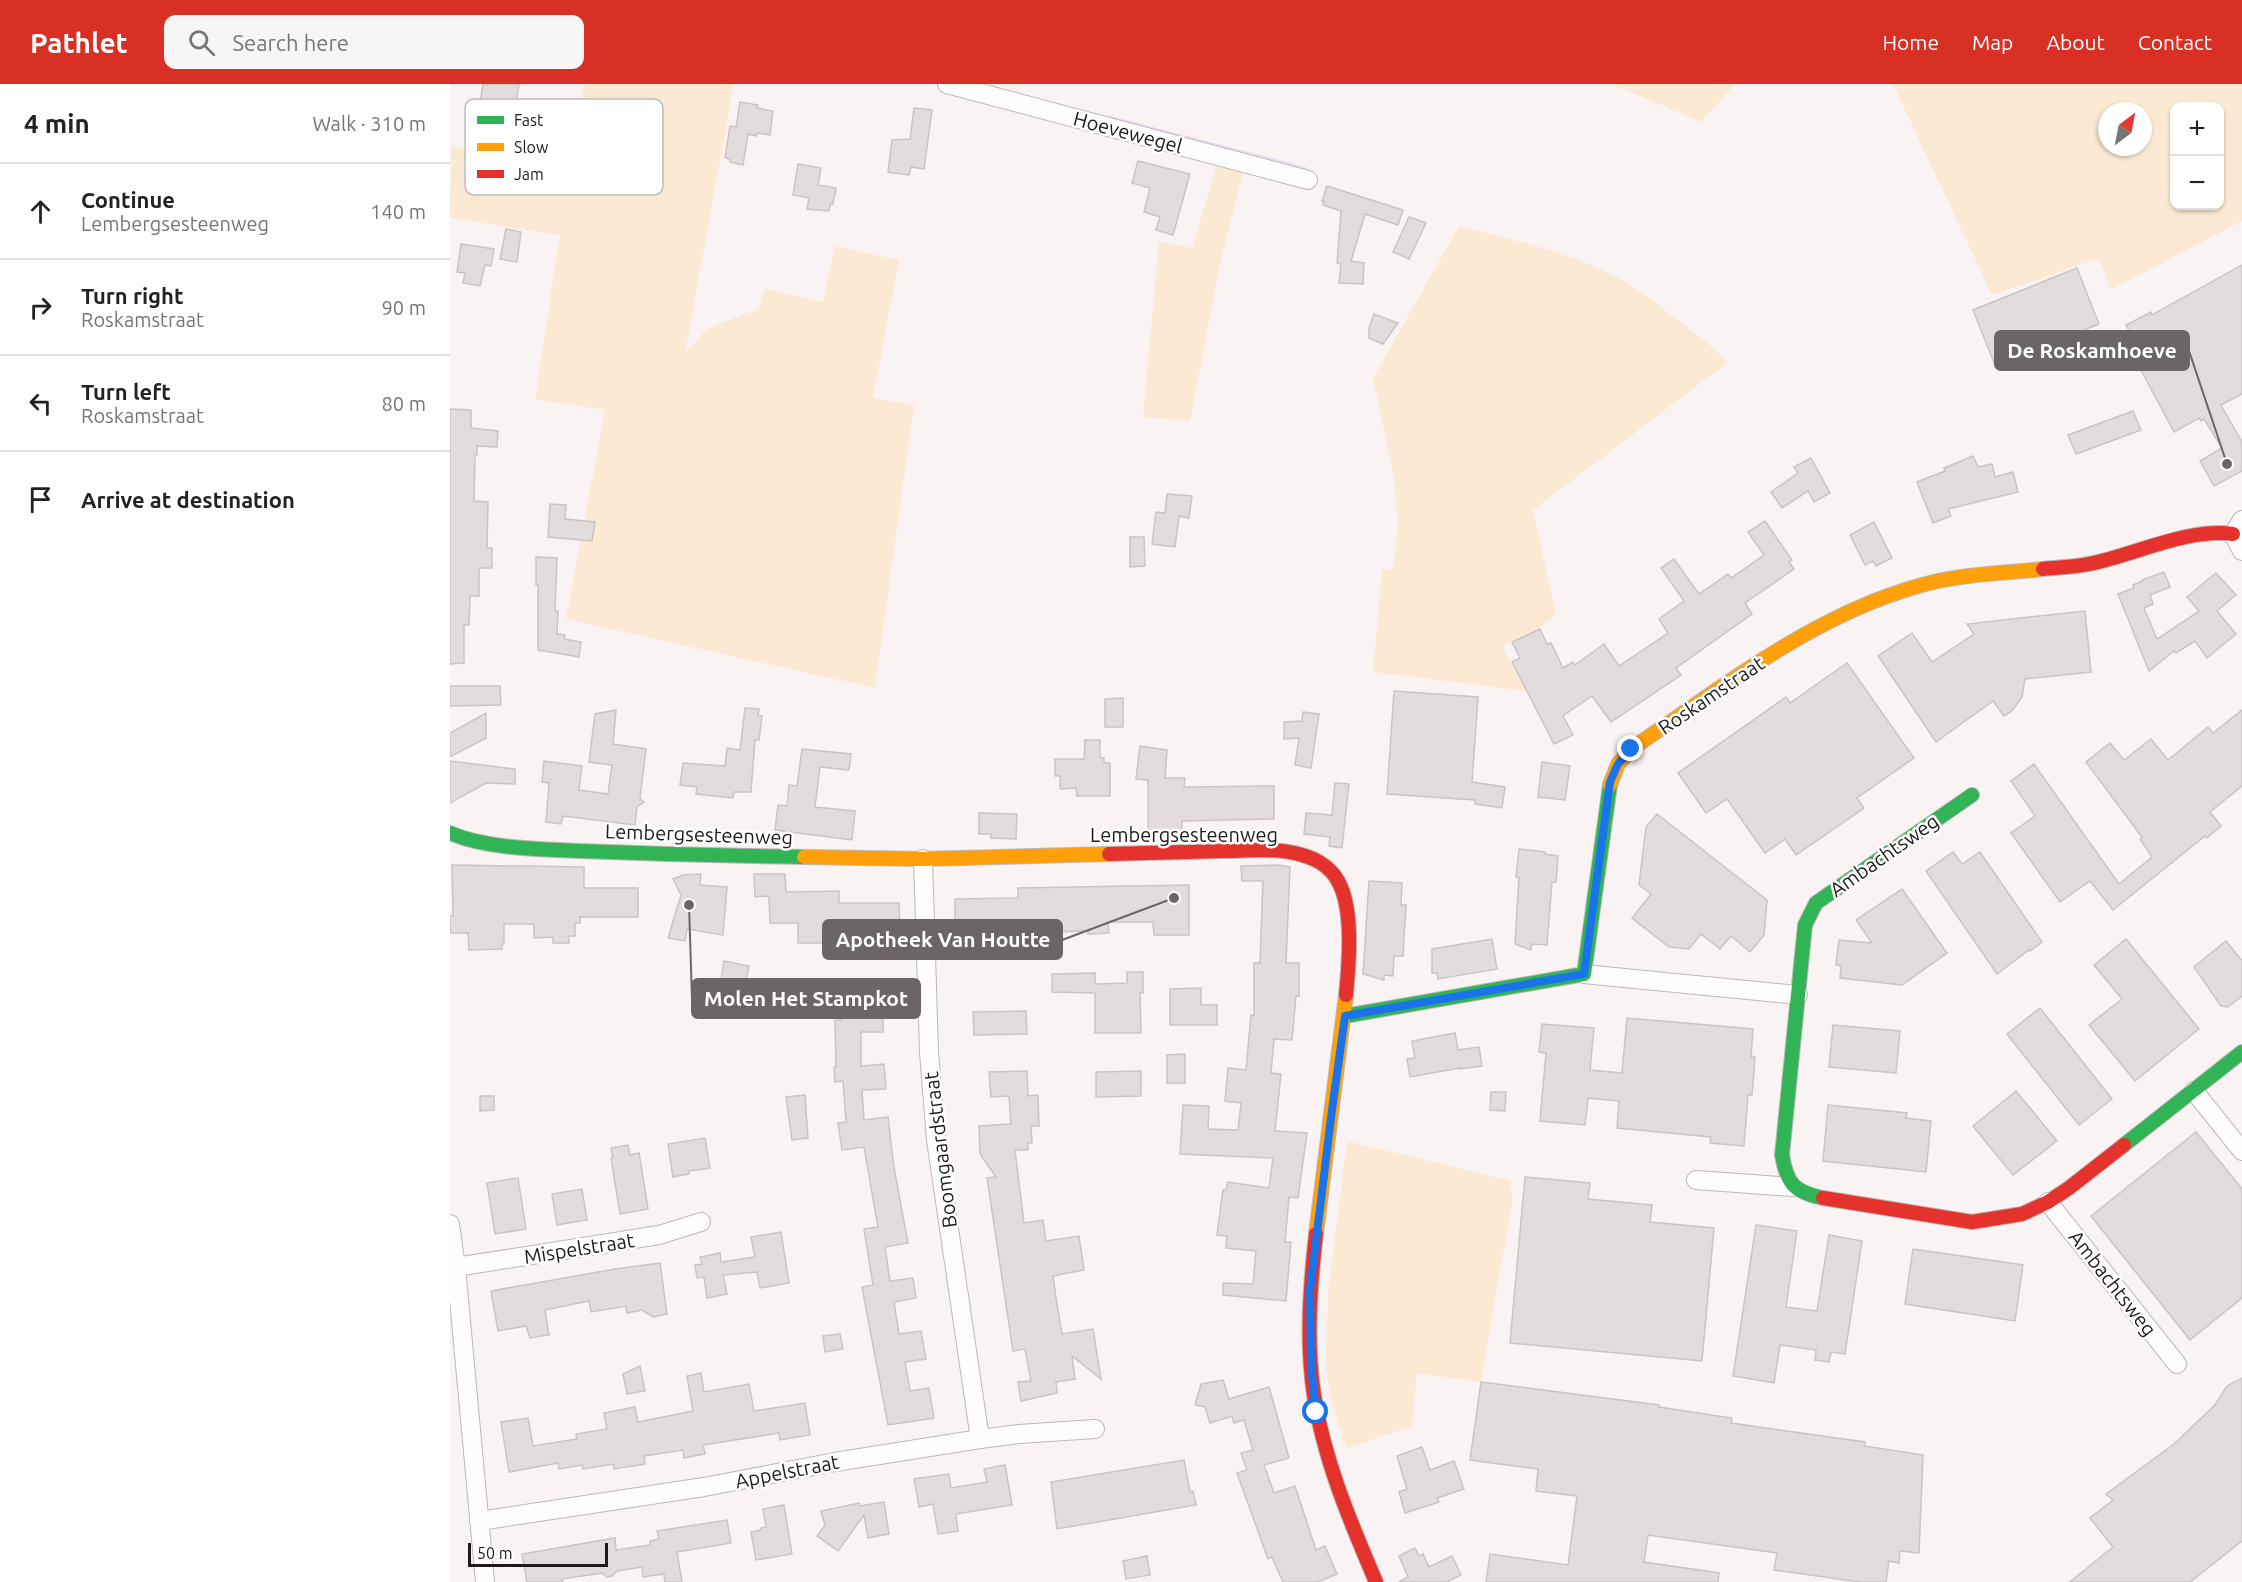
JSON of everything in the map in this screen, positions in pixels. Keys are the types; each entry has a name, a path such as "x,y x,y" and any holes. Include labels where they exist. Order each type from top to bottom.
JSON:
{"street":[{"name":"Hoevewegel","path":"947,84 1308,180"},
{"path":"2238,527 2242,551"},
{"name":"Roskamstraat","path":"1584,974 1610,782 1618,764 1631,749 1698,703 1793,641 1829,621 1863,605 1911,588 1941,580 2096,563 2181,539 2238,527"},
{"name":"Ambachtsweg","path":"1792,1187 1785,1172 1782,1155 1805,924 1816,903 1834,889 1972,795"},
{"name":"Lembergsesteenweg","path":"450,833 468,841 545,849 675,855 923,859 1272,850 1305,855 1324,864 1338,880 1345,897 1349,961 1345,1016 1310,1290 1311,1365 1316,1412 1327,1456 1345,1510 1376,1582"},
{"name":"Boomgaardstraat","path":"923,859 929,1052 936,1140 980,1439"},
{"path":"1345,1016 1584,974 1798,995"},
{"path":"1696,1180 1792,1187 1802,1194 1821,1198 1972,1222 2022,1214 2048,1202 2069,1188 2242,1052"},
{"path":"2194,1091 2242,1151"},
{"name":"Ambachtsweg","path":"2048,1202 2177,1365"},
{"name":"Mispelstraat","path":"456,1267 659,1235 701,1222"},
{"path":"450,1224 456,1267 458,1369 485,1582"},
{"name":"Appelstraat","path":"479,1521 704,1487 835,1462 980,1439 1095,1429"}],"shaded area":[{"path":"584,84 734,84 685,353 708,328 758,309 765,289 823,302 835,246 899,260 873,398 914,405 875,688 566,619 605,410 535,399 560,235 450,218 451,146 465,148 465,195 663,195 663,99 582,99"},
{"path":"1612,84 1735,84 1701,122"},
{"path":"1893,84 2242,84 2242,221 2111,290 2099,258 1992,295"},
{"path":"1217,165 1243,173 1220,264 1190,421 1143,417 1159,241 1192,248"},
{"path":"1459,226 1558,253 1615,276 1706,342 1727,363 1533,510 1556,615 1539,628 1502,647 1526,691 1373,672 1382,568 1393,570 1398,526 1394,478 1373,378"},
{"path":"1347,1141 1511,1181 1512,1202 1481,1382 1417,1373 1412,1426 1347,1448 1331,1400 1326,1368 1328,1295"}],"building":[{"path":"483,84 519,84 517,99 481,99"},
{"path":"740,102 758,105 757,108 773,111 770,135 748,134 743,165 730,162 730,159 725,158 730,126 736,127"},
{"path":"914,108 932,110 924,169 911,167 909,175 888,172 892,140 910,139"},
{"path":"1138,161 1190,174 1173,235 1156,230 1160,217 1144,212 1150,188 1132,183"},
{"path":"798,164 821,168 818,185 836,188 829,211 807,209 809,198 793,195"},
{"path":"1327,186 1403,210 1398,225 1365,214 1351,261 1364,263 1363,284 1339,283 1341,264 1337,263 1341,211 1323,205 1324,201 1322,201"},
{"path":"1409,217 1426,223 1409,259 1393,252"},
{"path":"506,229 521,232 517,262 500,259"},
{"path":"461,244 494,249 491,266 485,265 480,286 463,283 465,273 457,272"},
{"path":"2242,265 2242,394 2221,405 2242,442 2242,471 2214,486 2200,461 2222,448 2204,419 2201,421 2199,418 2174,432 2141,370 2148,366 2126,325 2151,312 2152,315"},
{"path":"2077,268 2099,324 1995,365 1973,310"},
{"path":"1374,314 1398,323 1383,344 1369,338 1369,328"},
{"path":"450,409 471,410 471,428 498,431 497,447 477,446 477,455 475,455 474,501 488,502 487,548 492,548 492,568 479,568 479,596 470,596 469,625 464,625 464,663 450,664"},
{"path":"2133,411 2141,430 2076,454 2068,435"},
{"path":"1973,456 1978,467 1992,464 1995,477 2013,472 2018,492 1948,509 1951,516 1933,523 1917,482 1945,471 1944,468"},
{"path":"1811,458 1830,493 1814,502 1808,491 1782,508 1771,492 1798,473 1794,467"},
{"path":"1167,494 1192,496 1189,518 1179,516 1175,547 1152,544 1156,512 1165,513"},
{"path":"550,504 566,505 565,519 595,522 592,541 548,537"},
{"path":"1765,521 1792,560 1789,562 1794,569 1745,603 1752,614 1676,668 1681,675 1611,722 1592,696 1563,716 1573,735 1554,744 1512,662 1520,658 1512,642 1540,629 1547,644 1551,643 1563,668 1573,662 1575,665 1604,644 1619,666 1668,633 1659,619 1684,601 1661,568 1674,559 1699,594 1728,574 1731,578 1764,555 1748,532"},
{"path":"1874,522 1892,558 1876,566 1873,561 1865,565 1850,535"},
{"path":"1130,537 1144,537 1145,566 1130,567"},
{"path":"536,557 557,558 555,611 558,611 557,634 565,635 564,639 581,642 579,657 538,650"},
{"path":"2164,572 2170,587 2150,595 2153,604 2144,608 2157,639 2199,611 2187,597 2216,573 2236,595 2217,611 2236,634 2207,658 2195,641 2176,653 2174,651 2149,671 2118,594 2134,588 2133,585 2142,580"},
{"path":"2085,611 2091,672 2025,679 2022,697 2012,711 2004,716 1993,701 1936,742 1878,656 1912,633 1932,662 1974,634 1967,624"},
{"path":"1847,663 1914,758 1857,798 1864,808 1796,855 1785,839 1765,853 1727,799 1706,813 1678,773 1786,697 1790,703"},
{"path":"450,686 500,686 501,705 450,706"},
{"path":"1394,691 1478,697 1472,782 1505,787 1502,808 1475,804 1475,800 1387,794"},
{"path":"1123,698 1123,727 1105,727 1105,699"},
{"path":"745,708 759,709 758,715 762,716 759,740 755,740 751,792 734,792 733,798 696,794 697,787 680,785 683,763 725,766 727,748 740,750"},
{"path":"616,710 613,744 646,749 640,798 644,802 637,807 635,825 563,816 561,824 546,822 549,783 542,782 544,761 582,766 579,790 608,794 612,765 589,762 595,714"},
{"path":"2242,710 2242,786 2210,812 2221,826 2207,838 2205,836 2113,910 2090,881 2060,902 2011,833 2035,816 2011,781 2034,764 2119,884 2152,857 2140,839 2142,837 2086,762 2110,743 2124,760 2151,739 2168,760 2208,727 2213,733"},
{"path":"1303,712 1319,714 1311,768 1295,765 1299,738 1284,739 1284,722 1302,721"},
{"path":"486,713 486,738 450,757 450,733"},
{"path":"1085,740 1100,740 1100,758 1104,758 1104,763 1110,763 1110,796 1077,796 1076,788 1060,789 1060,776 1055,776 1055,759 1084,759"},
{"path":"1140,746 1167,750 1165,778 1185,778 1184,787 1274,786 1274,819 1182,821 1182,831 1148,831 1148,780 1136,779"},
{"path":"802,749 851,754 849,770 820,767 815,807 855,811 852,840 775,830 778,805 787,806 789,785 797,786"},
{"path":"450,761 515,769 515,784 486,783 450,803"},
{"path":"1542,762 1570,766 1565,800 1538,797"},
{"path":"1335,783 1349,784 1342,848 1329,846 1330,837 1304,834 1306,813 1332,815"},
{"path":"979,813 1017,814 1016,839 991,838 991,834 979,834"},
{"path":"1657,814 1767,900 1764,935 1750,952 1731,936 1720,949 1701,934 1689,949 1669,947 1632,918 1651,894 1639,885 1646,827"},
{"path":"1519,849 1558,856 1556,882 1552,882 1547,945 1532,944 1531,950 1515,944 1519,877 1516,877"},
{"path":"1953,852 1962,864 1980,852 2042,942 1997,974 1926,871"},
{"path":"452,865 584,867 584,888 638,888 638,917 580,917 580,923 575,923 575,936 569,936 569,943 553,943 553,937 534,938 534,924 504,924 502,949 469,950 468,933 450,933 450,916 453,916"},
{"path":"1241,866 1290,867 1286,963 1299,963 1299,996 1296,996 1292,1040 1274,1039 1271,1073 1281,1074 1275,1131 1307,1133 1298,1198 1289,1197 1285,1242 1291,1242 1286,1301 1223,1295 1223,1283 1253,1284 1256,1251 1226,1248 1227,1236 1217,1235 1223,1190 1226,1190 1228,1182 1269,1188 1273,1158 1180,1154 1183,1105 1209,1106 1208,1129 1238,1130 1241,1103 1225,1101 1228,1068 1246,1070 1251,1015 1254,1015 1254,963 1260,963 1263,881 1242,881"},
{"path":"701,874 700,885 727,887 723,935 687,929 685,941 668,938 681,895 673,879 683,875"},
{"path":"754,874 785,874 786,892 839,891 839,903 899,903 900,930 874,930 874,959 850,959 847,947 835,947 835,943 798,943 798,923 770,923 769,896 755,897"},
{"path":"1369,881 1402,883 1401,905 1406,905 1403,956 1394,956 1393,976 1384,975 1384,980 1363,974"},
{"path":"1189,885 1189,935 1154,935 1153,922 1108,922 1109,933 1088,934 1088,931 1020,933 1020,946 967,948 966,927 955,927 955,899 1018,898 1018,888"},
{"path":"1902,889 1947,953 1902,985 1840,978 1841,966 1836,965 1839,940 1872,943 1856,920"},
{"path":"1492,939 1497,969 1438,979 1437,973 1432,973 1432,949"},
{"path":"2126,939 2199,1029 2135,1081 2089,1025 2122,999 2094,965"},
{"path":"2226,941 2242,961 2242,996 2228,1007 2221,1006 2194,967"},
{"path":"724,961 749,966 745,986 721,980"},
{"path":"1127,972 1143,972 1143,993 1140,993 1141,1033 1095,1033 1095,993 1052,992 1052,974 1095,973 1095,984 1127,983"},
{"path":"1201,988 1201,1005 1217,1005 1217,1025 1170,1025 1170,989"},
{"path":"883,1008 883,1032 861,1032 861,1066 884,1064 886,1089 862,1090 864,1120 888,1117 894,1168 908,1243 885,1247 890,1281 913,1278 916,1298 894,1302 899,1334 921,1331 926,1359 905,1362 910,1391 929,1388 934,1418 888,1425 862,1287 873,1285 864,1229 878,1227 864,1147 842,1150 838,1123 846,1122 843,1081 835,1082 834,1067 836,1067 835,1020 841,1020 841,1009"},
{"path":"2040,1008 2112,1099 2079,1125 2007,1034"},
{"path":"1026,1011 1027,1034 974,1035 973,1012"},
{"path":"1627,1018 1753,1029 1751,1057 1755,1057 1752,1095 1748,1095 1744,1146 1710,1143 1711,1137 1617,1128 1619,1101 1588,1098 1585,1125 1540,1121 1546,1053 1539,1052 1542,1024 1594,1028 1590,1070 1622,1073"},
{"path":"1833,1025 1900,1031 1896,1073 1829,1067"},
{"path":"1455,1033 1458,1050 1479,1047 1482,1066 1410,1077 1407,1059 1415,1058 1412,1041"},
{"path":"1185,1054 1185,1083 1167,1083 1167,1055"},
{"path":"1027,1071 1028,1096 1038,1095 1039,1126 1031,1126 1032,1143 1028,1143 1028,1150 1015,1150 1024,1223 1043,1220 1046,1241 1079,1236 1084,1270 1053,1276 1056,1298 1062,1334 1093,1329 1101,1379 1072,1356 1075,1379 1056,1382 1057,1393 1021,1401 1018,1382 1031,1381 1025,1349 1013,1351 987,1178 996,1177 980,1154 979,1126 1011,1124 1009,1096 991,1097 989,1072"},
{"path":"1141,1071 1141,1096 1096,1097 1096,1072"},
{"path":"2016,1091 2057,1141 2013,1175 1973,1126"},
{"path":"1491,1092 1506,1092 1505,1111 1490,1110"},
{"path":"805,1095 808,1138 792,1140 786,1097"},
{"path":"480,1096 494,1096 494,1110 480,1111"},
{"path":"1828,1105 1907,1113 1906,1118 1931,1121 1926,1172 1823,1161"},
{"path":"2196,1132 2242,1189 2242,1298 2190,1340 2091,1216"},
{"path":"705,1138 710,1168 689,1171 689,1174 673,1177 668,1144"},
{"path":"628,1145 630,1155 639,1153 648,1209 620,1214 611,1148"},
{"path":"1525,1177 1590,1183 1588,1199 1652,1205 1650,1222 1714,1228 1702,1361 1510,1343"},
{"path":"518,1178 526,1229 495,1234 487,1183"},
{"path":"582,1189 587,1220 557,1225 552,1194"},
{"path":"1756,1225 1797,1231 1786,1307 1817,1311 1829,1235 1862,1241 1845,1354 1831,1352 1829,1362 1815,1360 1816,1350 1780,1345 1774,1383 1733,1376"},
{"path":"781,1232 789,1283 760,1288 757,1272 723,1275 727,1294 707,1298 704,1277 697,1278 695,1265 702,1264 700,1257 720,1253 721,1262 755,1257 751,1237"},
{"path":"1913,1249 2023,1265 2015,1321 1905,1304"},
{"path":"660,1263 667,1314 653,1317 642,1310 627,1313 626,1306 591,1312 589,1301 545,1310 549,1335 530,1338 526,1326 498,1331 491,1291"},
{"path":"840,1334 843,1349 825,1352 823,1336"},
{"path":"640,1366 645,1391 627,1394 623,1374"},
{"path":"701,1373 704,1392 749,1384 754,1411 805,1403 810,1435 780,1440 779,1433 703,1445 705,1454 684,1458 683,1450 644,1456 645,1464 614,1469 613,1464 583,1469 582,1465 559,1469 558,1463 509,1472 501,1422 528,1418 533,1446 577,1439 576,1434 607,1429 604,1413 635,1407 638,1422 693,1411 687,1376"},
{"path":"2242,1378 2242,1541 2190,1582 2070,1582 2113,1547 2090,1518 2113,1500 2106,1494 2174,1444 2215,1405 2227,1386"},
{"path":"1223,1380 1229,1399 1269,1387 1289,1458 1264,1465 1274,1493 1295,1486 1316,1550 1325,1546 1337,1574 1318,1582 1283,1582 1272,1557 1268,1559 1237,1473 1247,1470 1241,1453 1253,1450 1244,1420 1234,1423 1232,1416 1210,1423 1205,1407 1195,1405 1201,1384"},
{"path":"1481,1382 1659,1405 1659,1407 1732,1418 1731,1423 1865,1442 1864,1446 1923,1455 1919,1553 1900,1551 1899,1563 1889,1561 1886,1582 1860,1582 1774,1570 1777,1553 1648,1535 1644,1562 1719,1573 1718,1582 1486,1582 1490,1554 1568,1565 1577,1496 1536,1491 1538,1469 1470,1460"},
{"path":"1422,1447 1430,1470 1454,1461 1464,1489 1437,1498 1439,1502 1405,1513 1399,1492 1407,1489 1397,1456"},
{"path":"1184,1460 1190,1492 1193,1491 1196,1505 1057,1529 1051,1482"},
{"path":"1005,1465 1012,1505 956,1514 958,1531 938,1534 933,1504 919,1507 914,1479 949,1474 951,1488 987,1482 984,1469"},
{"path":"884,1502 889,1534 868,1538 864,1515 838,1551 817,1536 825,1525 821,1511 859,1503 860,1506"},
{"path":"784,1505 792,1554 756,1560 751,1532 766,1527 763,1509"},
{"path":"727,1520 731,1543 677,1552 682,1582 665,1582 664,1574 643,1577 642,1567 617,1571 607,1577 602,1573 562,1579 563,1582 527,1582 522,1554 615,1538 616,1550 650,1545 650,1541 659,1539 657,1531"},
{"path":"1415,1548 1419,1556 1423,1554 1429,1567 1452,1556 1461,1575 1447,1582 1399,1582 1408,1577 1399,1556"},
{"path":"1147,1556 1150,1575 1126,1579 1123,1561"}],"waterway":[{"path":"1109,118 1304,169"}],"traffic: fast":[{"path":"1345,1016 1584,974 1610,785"},
{"path":"1823,1198 1805,1193 1794,1185 1786,1173 1782,1155 1805,925 1816,903 1972,795"},
{"path":"450,833 480,842 531,849 804,857"},
{"path":"2124,1145 2242,1052"}],"traffic: slow":[{"path":"1610,785 1618,764 1631,749 1740,674 1816,628 1896,593 1938,581 2043,569"},
{"path":"804,857 923,859 1109,854"},
{"path":"1316,1234 1346,995"}],"traffic: jam":[{"path":"2043,569 2091,564 2200,534 2233,534"},
{"path":"1109,854 1273,850 1293,853 1318,862 1335,876 1346,906 1349,937 1346,995"},
{"path":"1823,1198 1972,1222 2022,1214 2048,1202 2069,1188 2124,1145"},
{"path":"1316,1234 1310,1314 1310,1355 1318,1419 1331,1467 1376,1582"}],"place":[{"name":"De Roskamhoeve","path":"2227,464"},
{"name":"Apotheek Van Houtte","path":"1174,898"},
{"name":"Molen Het Stampkot","path":"689,905"}],"route":[{"path":"1316,1412 1311,1365 1310,1290 1345,1016 1584,974 1610,782 1618,764 1631,749"}]}
